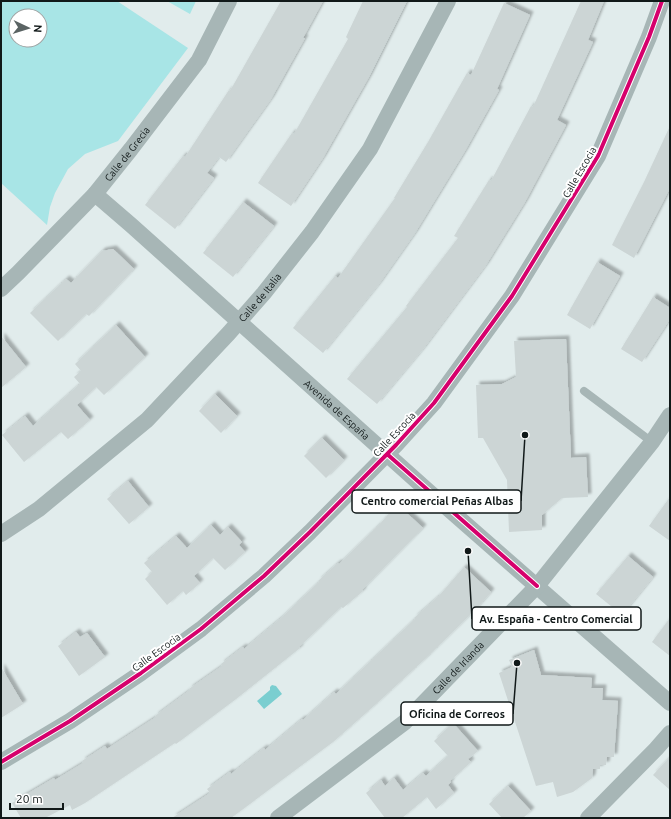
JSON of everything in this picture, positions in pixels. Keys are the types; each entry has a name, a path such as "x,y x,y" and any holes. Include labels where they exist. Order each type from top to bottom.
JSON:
{"street":[{"name":"Calle de Grecia","path":"1,289 95,194 131,149 199,60 229,1"},
{"name":"Calle de Italia","path":"1,534 39,509 147,420 239,322 264,293 312,232 370,149 448,1"},
{"name":"Calle Escocia","path":"1,762 70,721 141,673 201,629 269,571 310,532 387,454 434,403 512,296 598,156 649,37 662,1"},
{"name":"Avenida de España","path":"95,194 670,703"},
{"name":"Calle de Irlanda","path":"278,818 405,722 537,586 652,442 670,415"},
{"path":"588,818 670,733"}],"lane":[{"path":"584,391 652,442"}],"shaded area":[{"path":"1,1 117,1 188,48 118,141 85,154 68,169 55,193 50,207 47,225 1,183"},
{"path":"167,1 196,1 190,14"},
{"path":"272,685 276,686 282,694 264,709 257,701 270,690"}],"building":[{"path":"281,1 323,1 303,38 305,38 271,99 226,162 219,157 207,173 214,178 175,229 145,205 183,156 185,157 229,90 230,91"},
{"path":"363,1 407,1 369,77 323,158 291,206 258,183 292,133 294,134 348,39 346,37"},
{"path":"581,1 604,1 588,40 593,42 557,120 566,125 525,202 486,265 423,349 377,404 347,379 407,307 406,306 458,238 454,236 489,180 491,181 531,106 533,107"},
{"path":"504,3 530,15 497,89 499,90 465,151 415,233 379,284 323,353 293,328 335,276 338,278 395,198 467,73 471,75"},
{"path":"670,126 670,188 634,258 612,245"},
{"path":"243,202 274,226 233,277 203,253"},
{"path":"113,249 134,269 89,316 86,314 58,341 30,313 66,279 71,283 102,251"},
{"path":"597,262 620,276 590,329 567,315"},
{"path":"653,297 670,308 670,319 642,362 621,349"},
{"path":"116,325 145,357 104,395 96,387 77,405 90,420 68,439 61,432 24,462 2,435 25,416 33,426 80,384 74,377 81,371 75,364"},
{"path":"1,336 26,367 1,388"},
{"path":"566,339 571,458 586,457 588,497 562,498 542,515 542,530 509,532 507,480 483,438 478,438 476,385 502,384 516,377 514,341"},
{"path":"215,394 237,416 221,433 199,411"},
{"path":"322,438 344,460 326,478 304,456"},
{"path":"128,481 149,507 129,524 107,499"},
{"path":"670,497 670,541 649,526"},
{"path":"397,504 423,528 362,590 363,591 343,608 341,607 299,647 300,648 176,744 175,743 85,803 72,810 70,805 45,818 21,818 12,803 83,763 82,761 105,746 107,749 156,717 155,716 190,690 189,689 222,666 221,664 243,647 244,649 280,619 319,582 318,581 338,563 339,564 380,524"},
{"path":"211,525 220,535 228,527 242,542 239,545 245,552 225,570 213,558 194,576 200,583 186,595 183,591 167,605 145,579 152,572 144,563 176,536 187,548"},
{"path":"628,556 653,577 622,615 596,594"},
{"path":"464,567 491,592 476,609 426,658 333,742 231,818 172,818 210,793 207,789 230,772 231,774 264,748 265,750 302,719 303,720 334,692 336,694 415,619 414,618 439,596"},
{"path":"670,618 670,656 652,642"},
{"path":"76,632 80,637 87,633 105,657 79,676 58,646"},
{"path":"534,650 541,675 592,678 591,688 603,688 602,700 618,701 614,757 607,757 606,765 600,765 600,769 593,769 592,778 573,792 557,797 553,782 536,786 499,673 512,667 509,660"},
{"path":"1,667 23,704 1,718"},
{"path":"453,723 478,751 468,759 471,762 450,781 451,782 448,785 454,793 436,809 427,797 402,818 385,818 366,793 381,780 385,786 394,778 403,790 423,773 426,776 448,756 434,741"},
{"path":"670,757 670,790 653,775"},
{"path":"508,786 531,811 523,818 502,818 489,804"}],"cycle path":[{"path":"1,762 70,721 141,673 201,629 264,576 310,532 396,445 434,403 512,296 598,156 649,37 662,1"},
{"path":"387,454 537,586"}],"place":[{"name":"Centro comercial Peñas Albas","path":"525,435"},
{"name":"Av. España - Centro Comercial","path":"468,551"},
{"name":"Oficina de Correos","path":"517,663"}]}
